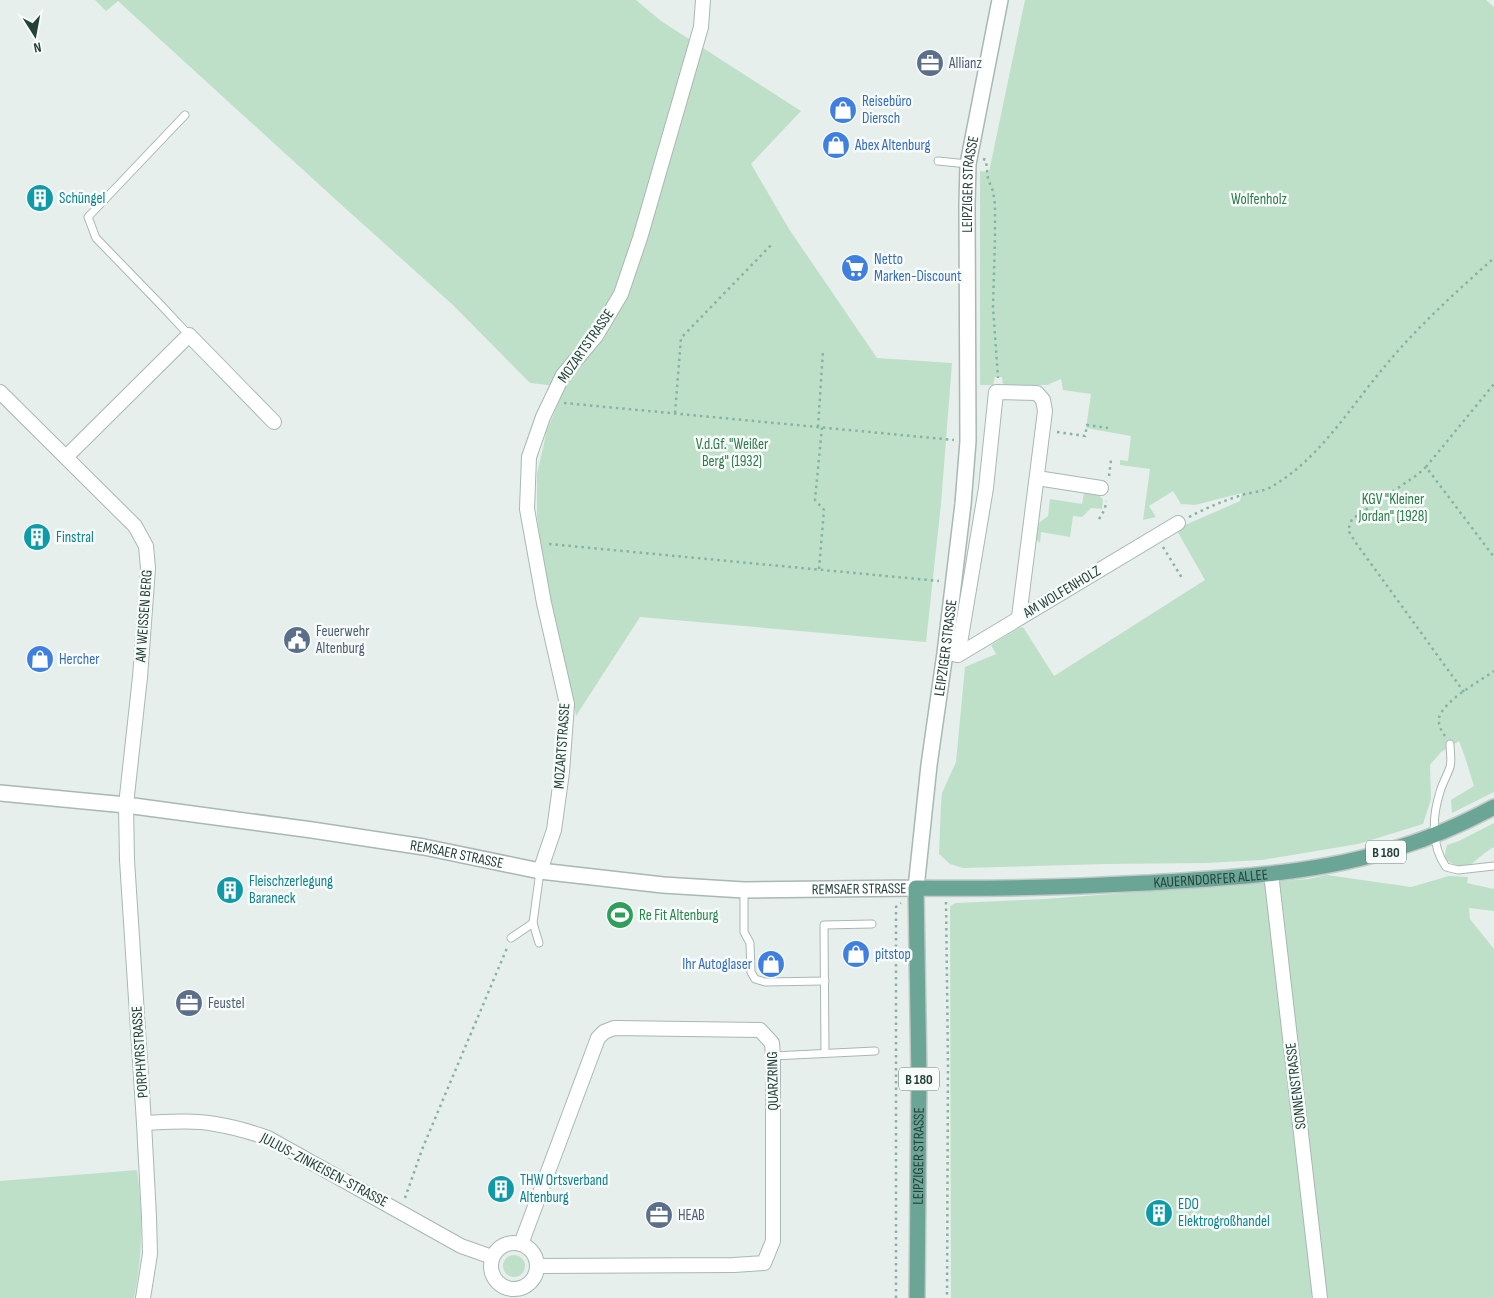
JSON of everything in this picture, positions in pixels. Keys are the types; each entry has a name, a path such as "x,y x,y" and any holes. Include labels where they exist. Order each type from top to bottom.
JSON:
{"main road":[{"name":"KAUERNDORFER ALLEE","path":"916,888 1077,886 1214,879 1271,873 1347,861 1399,848 1434,836 1494,807"},
{"name":"LEIPZIGER STRASSE","path":"916,888 918,1078 917,1298"}],"street":[{"name":"MOZARTSTRASSE","path":"540,872 554,830 562,772 567,704 544,603 527,509 529,457 543,417 564,376 596,336 622,294 640,238 700,28 703,0"},
{"name":"LEIPZIGER STRASSE","path":"951,654 953,583 963,504 968,441 967,205 969,161 1000,0"},
{"path":"66,457 189,335 274,422"},
{"name":"AM WEISSEN BERG","path":"0,392 135,526 146,546 148,568 140,677 126,805"},
{"name":"LEIPZIGER STRASSE","path":"916,888 936,707 951,654 986,488 996,392 1037,393 1043,400 1045,410 1019,617"},
{"path":"1037,478 1101,488"},
{"name":"AM WOLFENHOLZ","path":"951,654 1019,617 1178,523"},
{"name":"REMSAER STRASSE","path":"0,793 126,805 312,830 415,846 540,872 744,890 916,888"},
{"name":"PORPHYRSTRASSE","path":"126,805 127,860 144,1123 150,1254 143,1298"},
{"name":"SONNENSTRASSE","path":"1271,873 1320,1298"},
{"name":"QUARZRING","path":"521,1244 598,1038 604,1032 614,1028 760,1030 772,1043 773,1241 764,1263 734,1265 537,1266"},
{"name":"JULIUS-ZINKEISEN-STRASSE","path":"144,1123 213,1124 242,1129 268,1138 461,1246 492,1257"},
{"path":"507,1244 521,1244 532,1252 537,1266 536,1272 529,1283 518,1293 496,1280 492,1273 491,1265 492,1257 496,1251 507,1244"}],"lane":[{"path":"185,115 88,217 96,238 189,335"},
{"path":"938,161 969,161"},
{"path":"1450,744 1450,765 1439,794 1434,822 1434,836 1441,860 1446,867 1458,870 1494,866"},
{"path":"539,943 533,923 540,872"},
{"path":"744,890 744,932 750,943 751,972 755,979 765,982 825,981"},
{"path":"511,938 533,923"},
{"path":"826,1053 824,925 872,924"},
{"path":"773,1056 875,1051"}],"path":[{"path":"969,161 986,160 988,179 993,192 995,206 992,307 998,378"},
{"path":"675,413 681,338 773,243"},
{"path":"1178,523 1209,506 1270,488 1298,468 1331,434 1408,340 1453,295 1494,258"},
{"path":"818,427 823,351"},
{"path":"1464,692 1348,530 1352,519 1426,467 1494,384"},
{"path":"550,402 968,441"},
{"path":"1052,431 1085,436 1087,425 1108,428"},
{"path":"819,570 824,510 815,500 822,427"},
{"path":"1426,467 1494,558"},
{"path":"533,543 953,583"},
{"path":"1162,546 1182,578"},
{"path":"1450,744 1440,729 1439,718 1448,702 1494,671"},
{"path":"896,1298 896,907 916,888"},
{"path":"946,888 948,1063 947,1298"},
{"path":"400,1212 423,1147 511,938"}],"green space":[{"name":"V.d.Gf. \"Weißer Berg\" (1932)","path":"95,0 636,0 661,21 801,111 751,164 789,229 877,358 952,363 941,504 926,642 640,617 576,716 545,576 537,516 537,474 547,430 565,387 530,383 454,306 118,1 106,11"},
{"path":"1025,0 1486,0 1494,7 1494,792 1452,813 1451,800 1474,786 1459,741 1441,752 1430,765 1431,799 1423,824 1358,844 1262,860 1206,863 963,868 950,864 939,854 942,793 956,762 965,667 996,654 991,645 1023,627 1054,676 1205,580 1176,529 1240,501 1242,493 1195,505 1181,504 1173,491 1149,506 1156,517 1143,520 1150,469 1120,465 1120,460 1128,461 1131,436 1086,428 1091,394 1063,390 1061,379 1047,385 1003,385 1002,377 995,377 993,385 980,385 980,171 989,172"},
{"path":"1084,493 1099,495 1103,500 1102,509 1091,508 1082,517 1073,516 1070,537 1041,532 1040,543 1036,539 1039,523 1048,516 1050,499 1082,504"},
{"path":"1494,823 1494,847 1471,864 1460,866 1444,858 1447,845"},
{"path":"1327,875 1411,887 1449,876 1468,877 1467,883 1494,889 1494,911 1469,908 1470,919 1494,949 1494,1298 951,1298 950,906 956,903 1045,899 1308,879"},
{"path":"137,1170 141,1234 134,1298 0,1298 0,1181"},
{"path":"514,1255 522,1258 525,1266 522,1274 514,1277 506,1274 503,1266 506,1258"}],"place":[{"name":"Allianz","path":"930,63"},
{"name":"Reisebüro Diersch","path":"843,110"},
{"name":"Abex Altenburg","path":"836,145"},
{"name":"Schüngel","path":"40,198"},
{"name":"Netto Marken-Discount","path":"855,268"},
{"name":"Finstral","path":"37,537"},
{"name":"Feuerwehr Altenburg","path":"297,640"},
{"name":"Hercher","path":"40,659"},
{"name":"Fleischzerlegung Baraneck","path":"230,890"},
{"name":"Re Fit Altenburg","path":"620,915"},
{"name":"pitstop","path":"856,954"},
{"name":"Ihr Autoglaser","path":"771,964"},
{"name":"Feustel","path":"189,1003"},
{"name":"THW Ortsverband Altenburg","path":"501,1189"},
{"name":"EDO Elektrogroßhandel","path":"1159,1213"},
{"name":"HEAB","path":"659,1215"}],"park label":[{"name":"Wolfenholz","path":"1259,199"},
{"name":"KGV \"Kleiner Jordan\" (1928)","path":"1393,508"}]}
